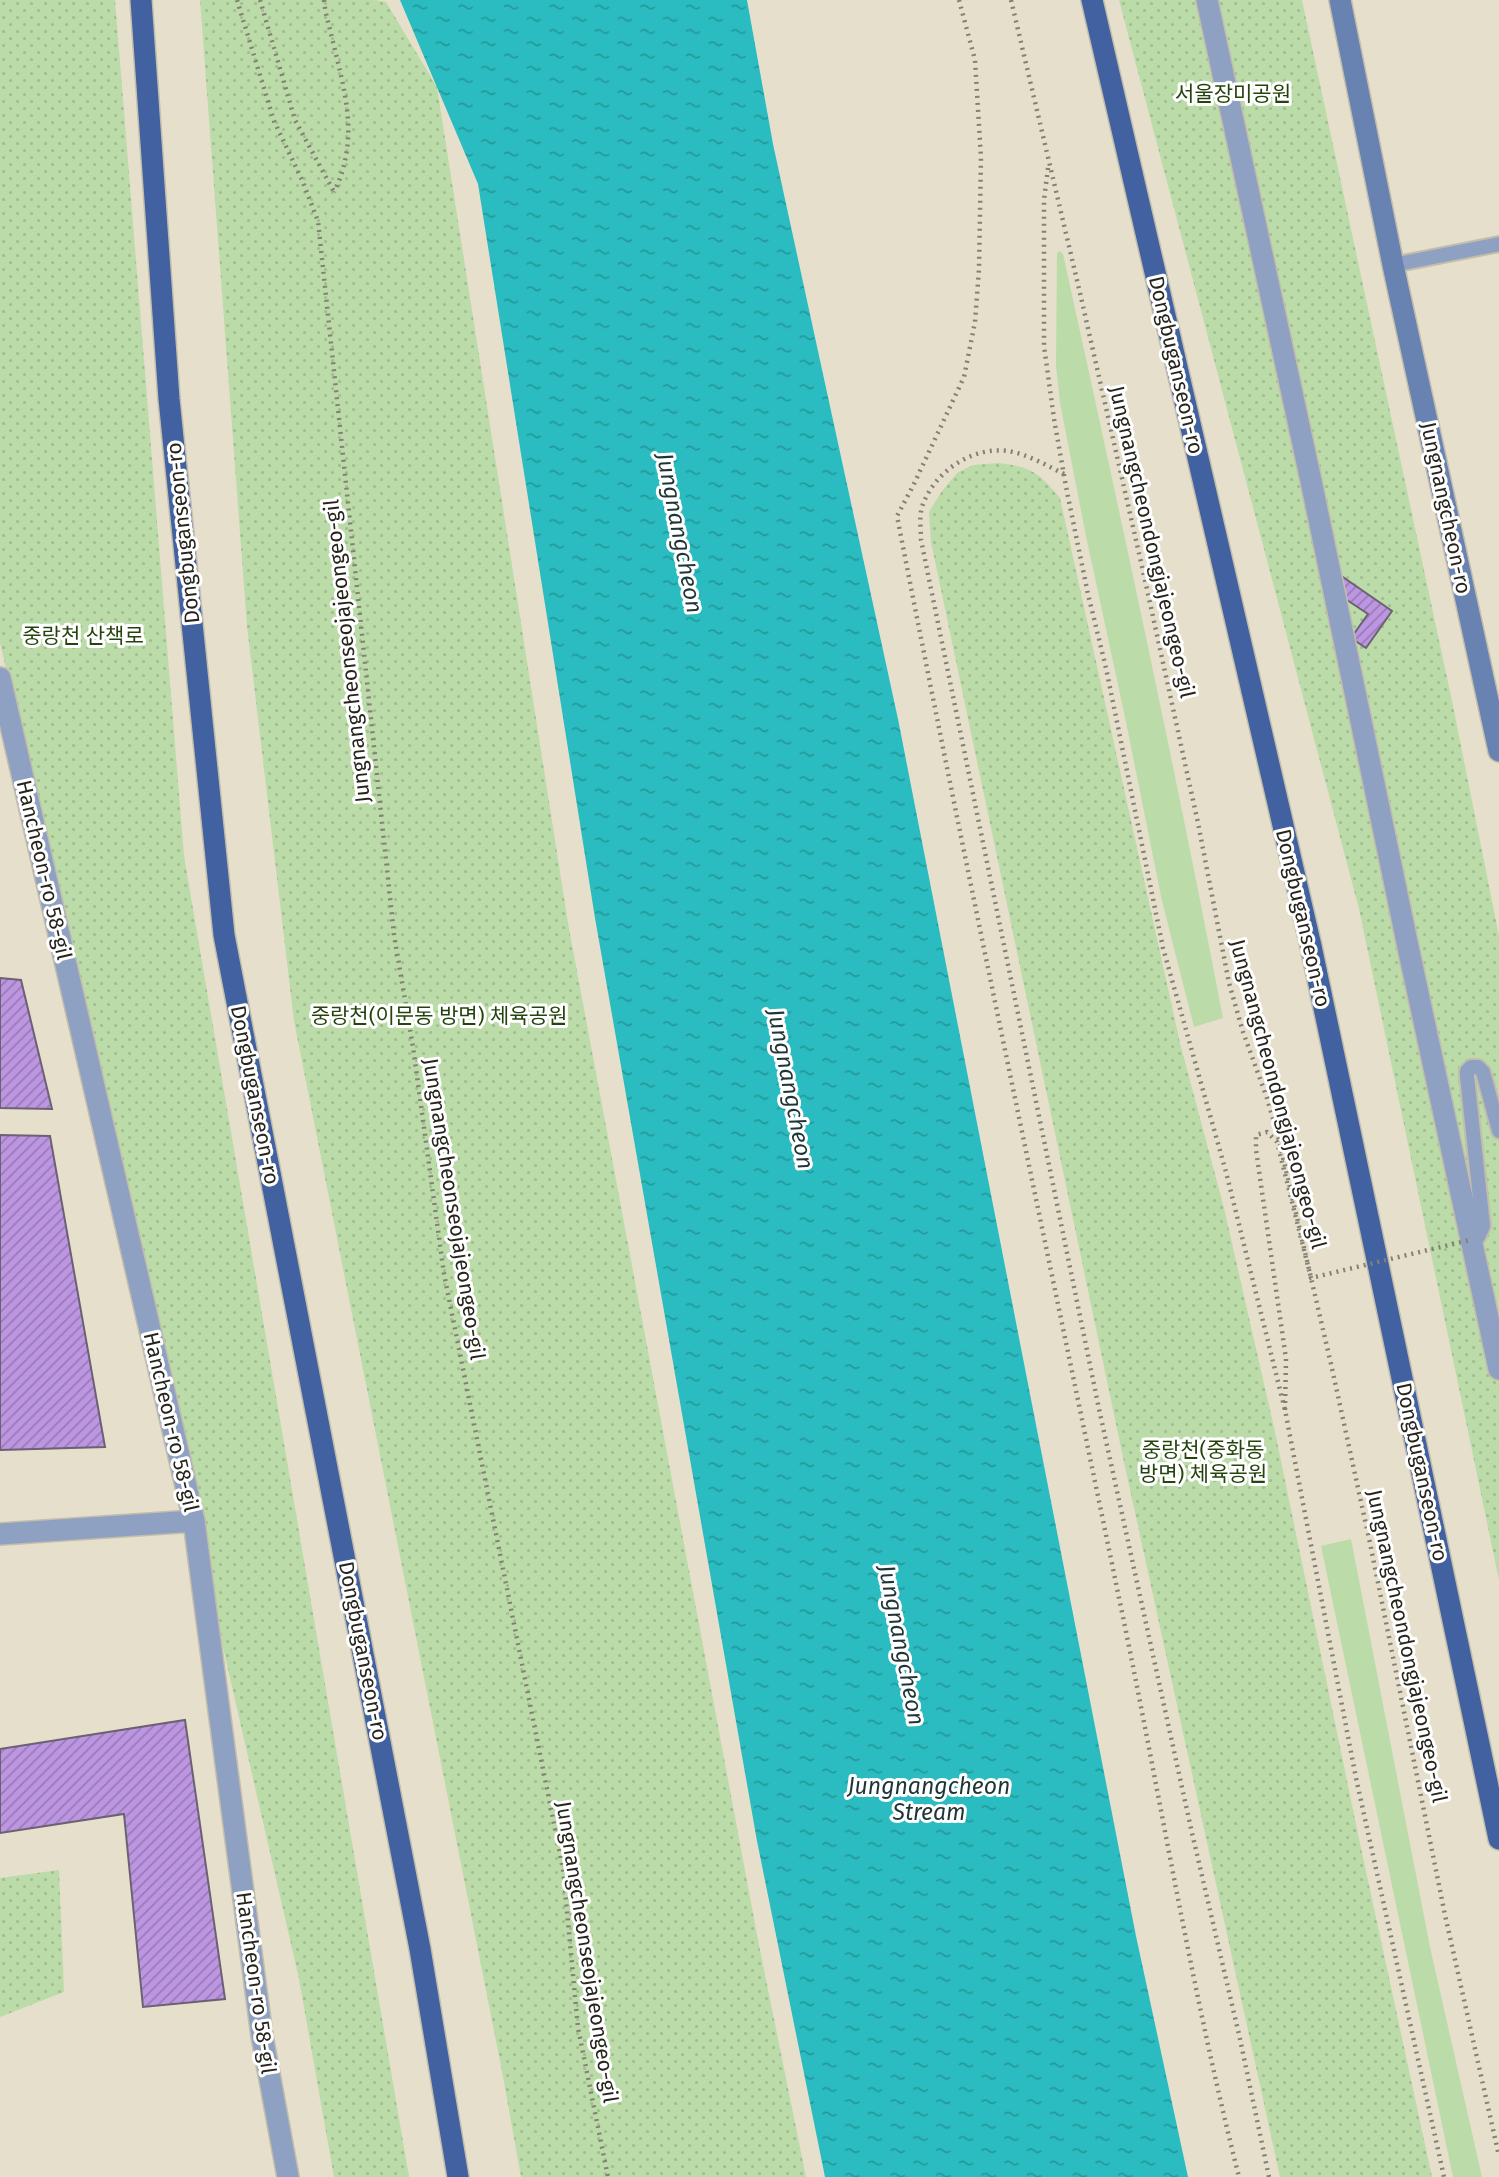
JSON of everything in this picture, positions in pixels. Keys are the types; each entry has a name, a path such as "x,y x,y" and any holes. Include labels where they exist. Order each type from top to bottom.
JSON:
{"highway":[{"name":"Dongbuganseon-ro","path":"141,0 169,399 225,935 421,1949 458,2177"},
{"name":"Dongbuganseon-ro","path":"1092,0 1311,946 1499,1839"}],"main road":[{"name":"Jungnangcheon-ro","path":"1340,0 1393,265 1499,751"}],"street":[{"path":"1207,0 1499,1369"},
{"name":"Hancheon-ro 58-gil","path":"0,678 194,1521 262,2036 288,2177"},
{"path":"0,1534 194,1521"}],"lane":[{"path":"1393,265 1499,244"},
{"path":"1471,1240 1478,1237 1483,1226 1467,1076 1471,1067 1478,1067 1483,1072 1499,1131"}],"path":[{"name":"Jungnangcheonseojajeongeo-gil","path":"237,0 274,121 302,180 318,222 394,935 413,1047 444,1275 563,1869 578,2028 608,2177"},
{"path":"260,0 295,120 334,192 346,164 349,125 346,90 324,0"},
{"path":"959,0 975,60 981,158 975,322 964,377 897,516 954,809 1128,1638 1180,1911 1239,2177"},
{"name":"Jungnangcheondongjajeongeo-gil","path":"1011,0 1143,571 1198,823 1229,983 1278,1136 1331,1364 1499,2156"},
{"path":"1049,164 1044,200 1044,346 1064,475 1163,948 1226,1172 1285,1410 1356,1777 1444,2177"},
{"path":"1064,475 1036,460 1008,451 968,456 934,483 922,509 921,540 1099,1409 1269,2177"},
{"path":"1285,1410 1286,1359 1256,1135 1268,1132 1277,1142 1311,1278 1471,1240"}],"green space":[{"name":"중랑천 산책로","path":"0,0 115,0 184,856 409,2177 334,2177 299,1979 194,1521 0,642"},
{"name":"중랑천(이문동 방면) 체육공원","path":"200,0 386,2 437,87 568,923 758,1940 806,2177 521,2177 294,1021 247,626"},
{"name":"서울장미공원","path":"1119,0 1302,0 1452,701 1499,936 1499,1580 1359,909"},
{"path":"1060,251 1063,254 1146,635 1223,1018 1194,1027 1162,901 1060,403 1056,366 1057,253"},
{"name":"중랑천(중화동 방면) 체육공원","path":"999,463 1034,473 1060,498 1180,1043 1224,1208 1275,1432 1432,2177 1280,2177 1124,1462 931,542 929,512 957,473 973,465"},
{"path":"1351,1539 1430,1947 1482,2177 1453,2177 1321,1546"},
{"path":"59,1870 64,1992 0,2017 0,1878"}],"water":[{"name":"Jungnangcheon Stream","path":"400,0 747,0 773,144 898,719 1136,1936 1188,2177 825,2177 757,1841 595,918 478,184"}],"building":[{"path":"1340,575 1392,611 1366,648 1351,638 1368,614 1344,598"},
{"path":"0,978 21,980 52,1109 0,1108"},
{"path":"0,1135 50,1136 105,1447 0,1450"},
{"path":"185,1720 225,1999 143,2007 124,1814 0,1833 0,1749"}],"water label":[{"name":"Jungnangcheon","path":"680,533"},
{"name":"Jungnangcheon","path":"791,1089"},
{"name":"Jungnangcheon","path":"902,1645"}]}
